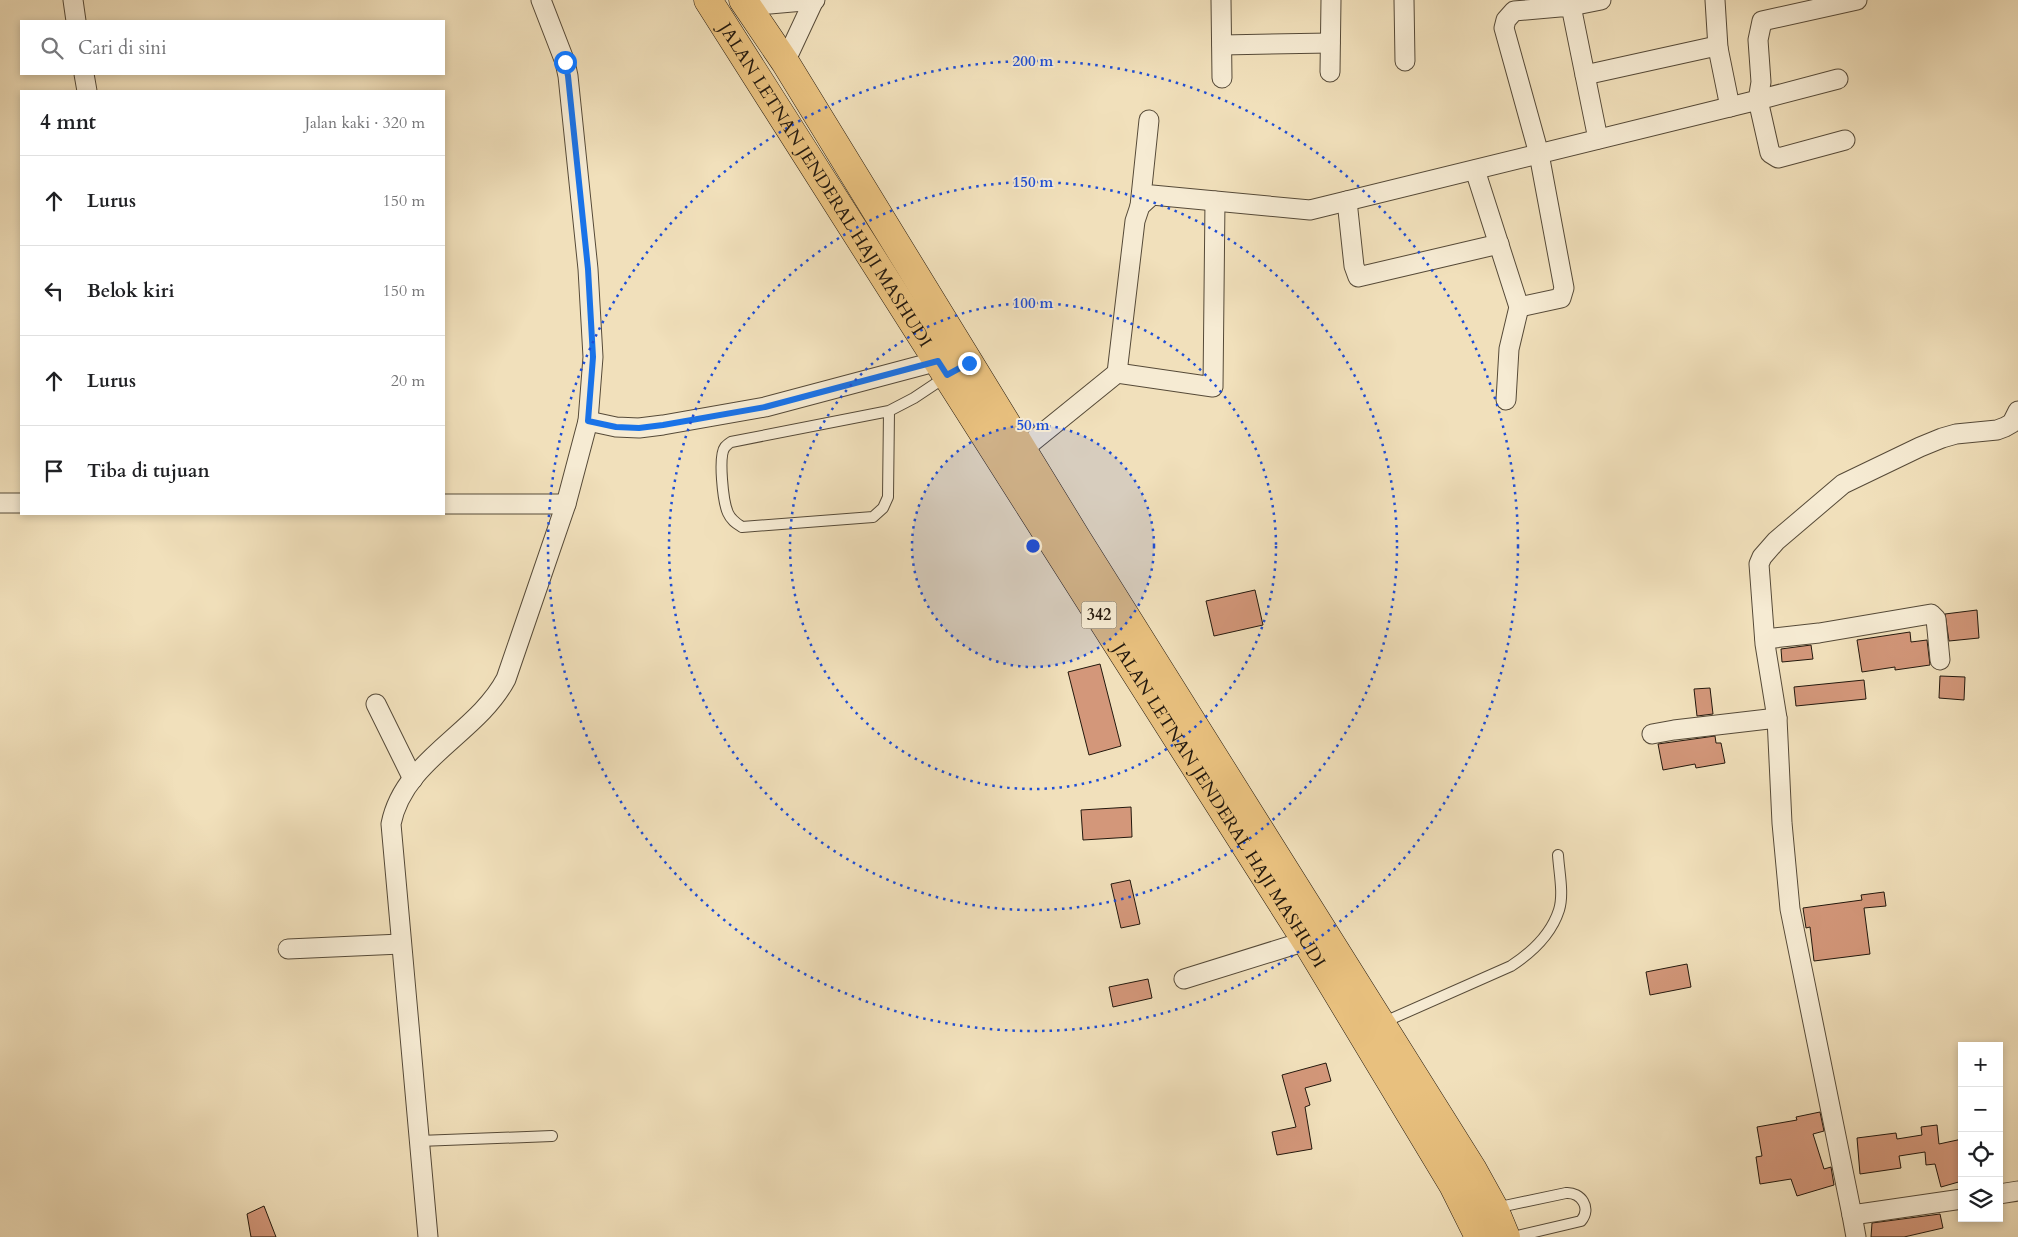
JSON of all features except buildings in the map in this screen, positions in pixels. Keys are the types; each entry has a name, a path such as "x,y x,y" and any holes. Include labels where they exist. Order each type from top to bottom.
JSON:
{"main road":[{"name":"JALAN LETNAN JENDERAL HAJI MASHUDI","path":"708,0 954,367 1306,941 1463,1177 1494,1208 1506,1237"},
{"name":"JALAN LETNAN JENDERAL HAJI MASHUDI","path":"745,3 785,62 954,367 1022,450 1381,1023 1463,1177 1479,1237"}],"street":[{"path":"74,0 76,20"},
{"path":"428,1237 391,824 394,809 413,779 448,742 489,705 499,693 506,679 566,504 588,421 593,357 588,269 568,76 565,62 541,0"},
{"path":"745,3 815,0 785,62"},
{"path":"1221,0 1222,78"},
{"path":"1330,72 1331,0"},
{"path":"1404,0 1405,61"},
{"path":"1519,307 1561,298 1564,288 1540,154 1504,28 1506,20 1514,11 1571,6 1601,0"},
{"path":"1715,0 1718,48 1730,107"},
{"path":"1845,140 1778,158 1770,152 1758,100 1761,82 1758,40 1762,21 1830,3 1857,0"},
{"path":"1571,6 1598,140"},
{"path":"1222,45 1330,43"},
{"path":"1585,75 1712,47 1718,48"},
{"path":"84,75 86,90"},
{"path":"1140,206 1152,195 1310,210 1838,79"},
{"path":"1022,450 1117,373 1135,222 1140,206 1149,120"},
{"path":"1475,170 1519,307 1509,349 1506,400"},
{"path":"1117,373 1214,387 1215,201"},
{"path":"1347,201 1354,266 1358,277 1499,244"},
{"path":"588,421 616,427 639,428 663,425 765,407 954,367"},
{"path":"1856,1237 1790,909 1782,822 1777,718 1765,638 1759,564 1762,557 1776,541 1842,484 1920,446 1942,438 1956,434 1997,430 2005,427 2012,423 2018,412"},
{"path":"0,503 20,503"},
{"path":"445,504 566,504"},
{"path":"1765,638 1819,633 1931,614 1936,619 1940,660"},
{"path":"376,704 413,779"},
{"path":"1652,734 1777,718"},
{"path":"1184,979 1306,941"},
{"path":"288,949 401,944"},
{"path":"2003,1193 2018,1191"},
{"path":"1852,1215 1958,1200"}],"lane":[{"path":"889,411 888,496 883,508 872,517 742,527 734,522 728,513 724,495 722,459 724,448 731,442 889,411 914,398 954,367"},
{"path":"1381,1023 1510,966 1528,954 1544,938 1559,910 1558,855"},
{"path":"419,1141 552,1136"},
{"path":"1494,1208 1566,1192 1576,1193 1581,1197 1586,1210 1586,1215 1581,1221 1514,1237"}],"route":[{"path":"565,62 588,269 593,357 588,421 616,427 639,428 663,425 765,407 938,361 947,375 969,363"}]}
